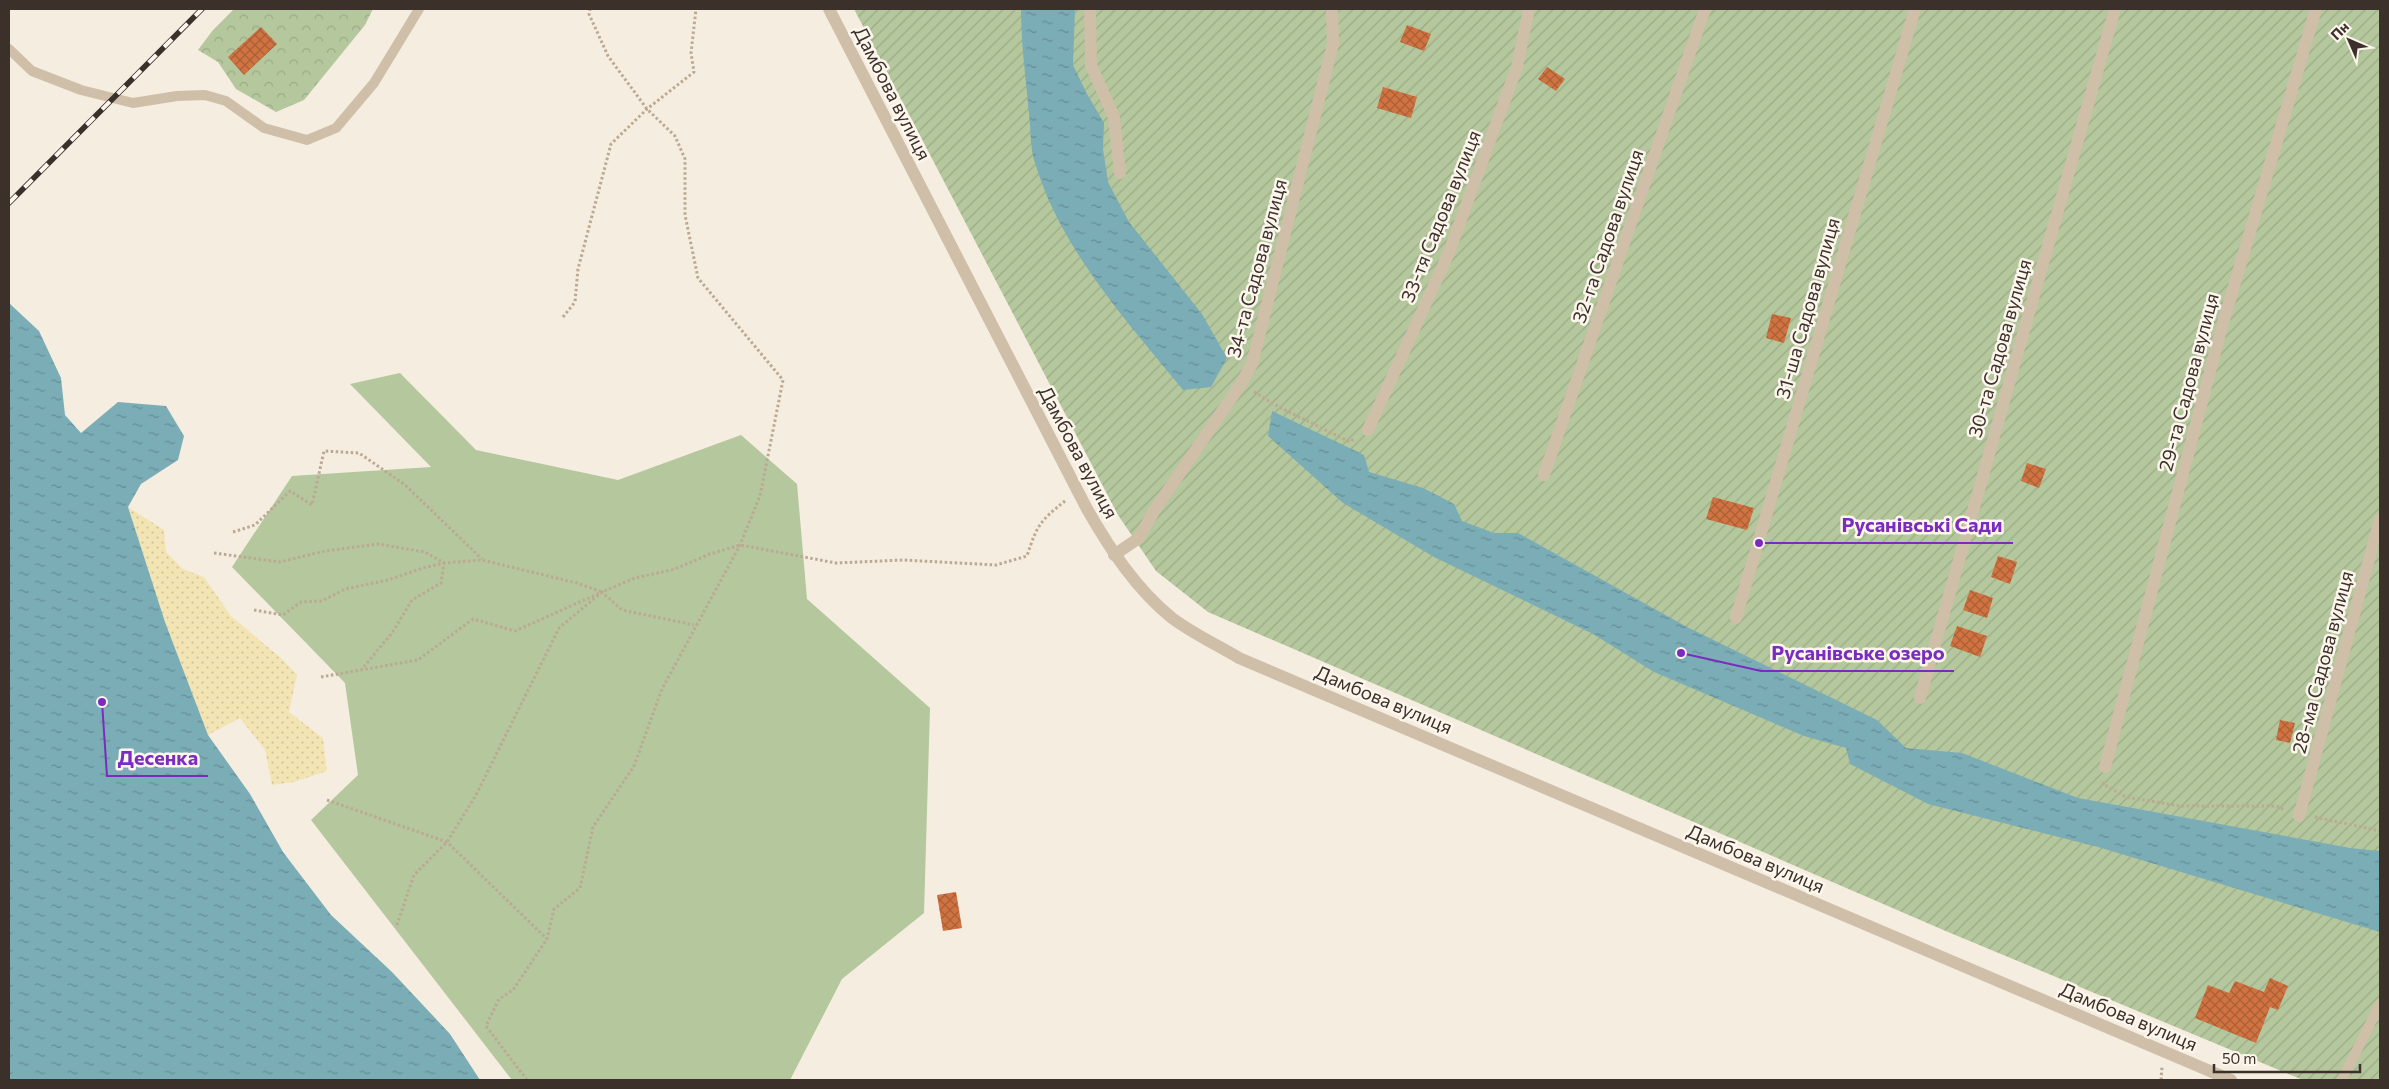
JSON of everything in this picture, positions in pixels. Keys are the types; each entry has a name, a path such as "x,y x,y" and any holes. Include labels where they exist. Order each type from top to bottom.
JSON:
{"street":[{"name":"Дамбова вулиця","path":"829,9 1078,492 1114,555 1155,603 1174,619 1238,658 2231,1080"},
{"path":"1090,9 1091,65 1114,117 1120,173"},
{"name":"34-та Садова вулиця","path":"1114,555 1139,538 1154,511 1241,384 1252,364 1333,44 1332,9"},
{"name":"33-тя Садова вулиця","path":"1368,430 1448,255 1517,66 1528,9"},
{"name":"32-га Садова вулиця","path":"1544,475 1705,9"},
{"name":"31-ша Садова вулиця","path":"1736,618 1915,9"},
{"name":"30-та Садова вулиця","path":"1920,698 2114,9"},
{"name":"29-та Садова вулиця","path":"2105,767 2221,330 2316,9"},
{"name":"28-ма Садова вулиця","path":"2299,816 2380,518"}],"lane":[{"path":"9,48 32,71 81,90 133,103 177,96 205,95 226,101 264,128 308,140 336,128 362,98 374,83 419,9"},
{"path":"2342,1080 2380,1004"}],"path":[{"path":"527,1080 486,1026 499,999 513,990 547,939 554,909 580,888 593,827 634,766 662,689 694,625 740,545 760,496 782,380 698,278 685,215 685,159 675,136 647,110 608,56 590,14 590,9"},
{"path":"563,317 576,302 578,268 611,144 647,110 694,72 691,53 696,9"},
{"path":"1241,384 1279,407 1350,442 1368,430"},
{"path":"232,532 256,524 290,491 312,505 324,451 358,453 404,484 482,560"},
{"path":"321,676 418,660 473,619 515,631 635,578 675,570 710,554 740,545 836,563 903,560 996,565 1027,556 1035,530 1048,515 1078,492"},
{"path":"214,553 280,562 325,551 378,544 425,552 444,563"},
{"path":"254,610 283,615 301,602 322,601 345,589 388,580 444,563 482,560 577,583 602,592 622,610 694,625"},
{"path":"361,669 392,633 412,600 441,582 444,563"},
{"path":"397,924 414,875 447,842 476,795 558,628 602,592"},
{"path":"2105,767 2103,784 2126,797 2180,806 2277,806 2299,816 2319,817 2380,831"},
{"path":"327,800 447,842 547,939"}],"green space":[{"path":"234,9 373,9 365,25 304,100 276,112 236,89 218,62 198,50 213,30"},
{"path":"854,9 2380,9 2380,1080 2303,1080 1948,932 1208,612 1156,571 1118,515"},
{"path":"400,373 476,450 618,480 741,435 797,484 807,599 930,708 924,913 842,979 790,1080 512,1080 311,820 358,775 345,683 232,567 292,476 431,467 350,384"}],"sand":[{"path":"128,507 164,530 166,552 183,569 204,577 231,616 282,659 297,675 289,712 323,738 327,771 294,782 272,785 265,750 240,718 208,735 165,622"}],"water":[{"path":"1021,9 1075,9 1073,65 1104,123 1103,149 1108,182 1129,222 1202,314 1227,358 1211,387 1183,390 1118,311 1078,255 1061,225 1047,195 1032,152"},
{"path":"9,303 39,331 61,378 65,415 81,433 118,402 166,406 184,436 178,460 141,484 128,507 165,622 208,735 250,794 283,852 331,915 392,972 450,1034 480,1080 9,1080"},
{"path":"1272,411 1364,455 1369,472 1423,488 1454,504 1462,521 1494,533 1518,533 1687,627 1877,720 1906,748 1962,753 2078,798 2350,848 2380,851 2380,932 2098,847 1928,804 1850,764 1846,748 1804,736 1654,672 1593,634 1434,557 1343,503 1268,436"}],"building":[{"path":"1407,25 1431,34 1424,51 1400,42"},
{"path":"261,27 277,44 244,75 228,57"},
{"path":"1547,67 1565,79 1556,91 1538,79"},
{"path":"1383,87 1417,97 1411,118 1377,108"},
{"path":"1772,314 1791,318 1784,343 1766,338"},
{"path":"2027,463 2046,469 2039,488 2021,481"},
{"path":"1713,497 1754,508 1747,530 1706,519"},
{"path":"1998,556 2017,562 2010,584 1991,577"},
{"path":"1970,590 1993,598 1987,618 1963,610"},
{"path":"1957,626 1987,636 1980,657 1950,646"},
{"path":"2280,720 2295,723 2290,743 2276,740"},
{"path":"956,892 962,928 943,931 937,895"},
{"path":"2270,978 2288,986 2278,1010 2270,1007 2256,1043 2195,1018 2208,985 2229,993 2235,981 2264,992"}],"railway":[{"path":"9,203 202,9"}],"place":[{"name":"Русанівські Сади","path":"1759,543"},
{"name":"Русанівське озеро","path":"1681,653"},
{"name":"Десенка","path":"102,702"}]}
